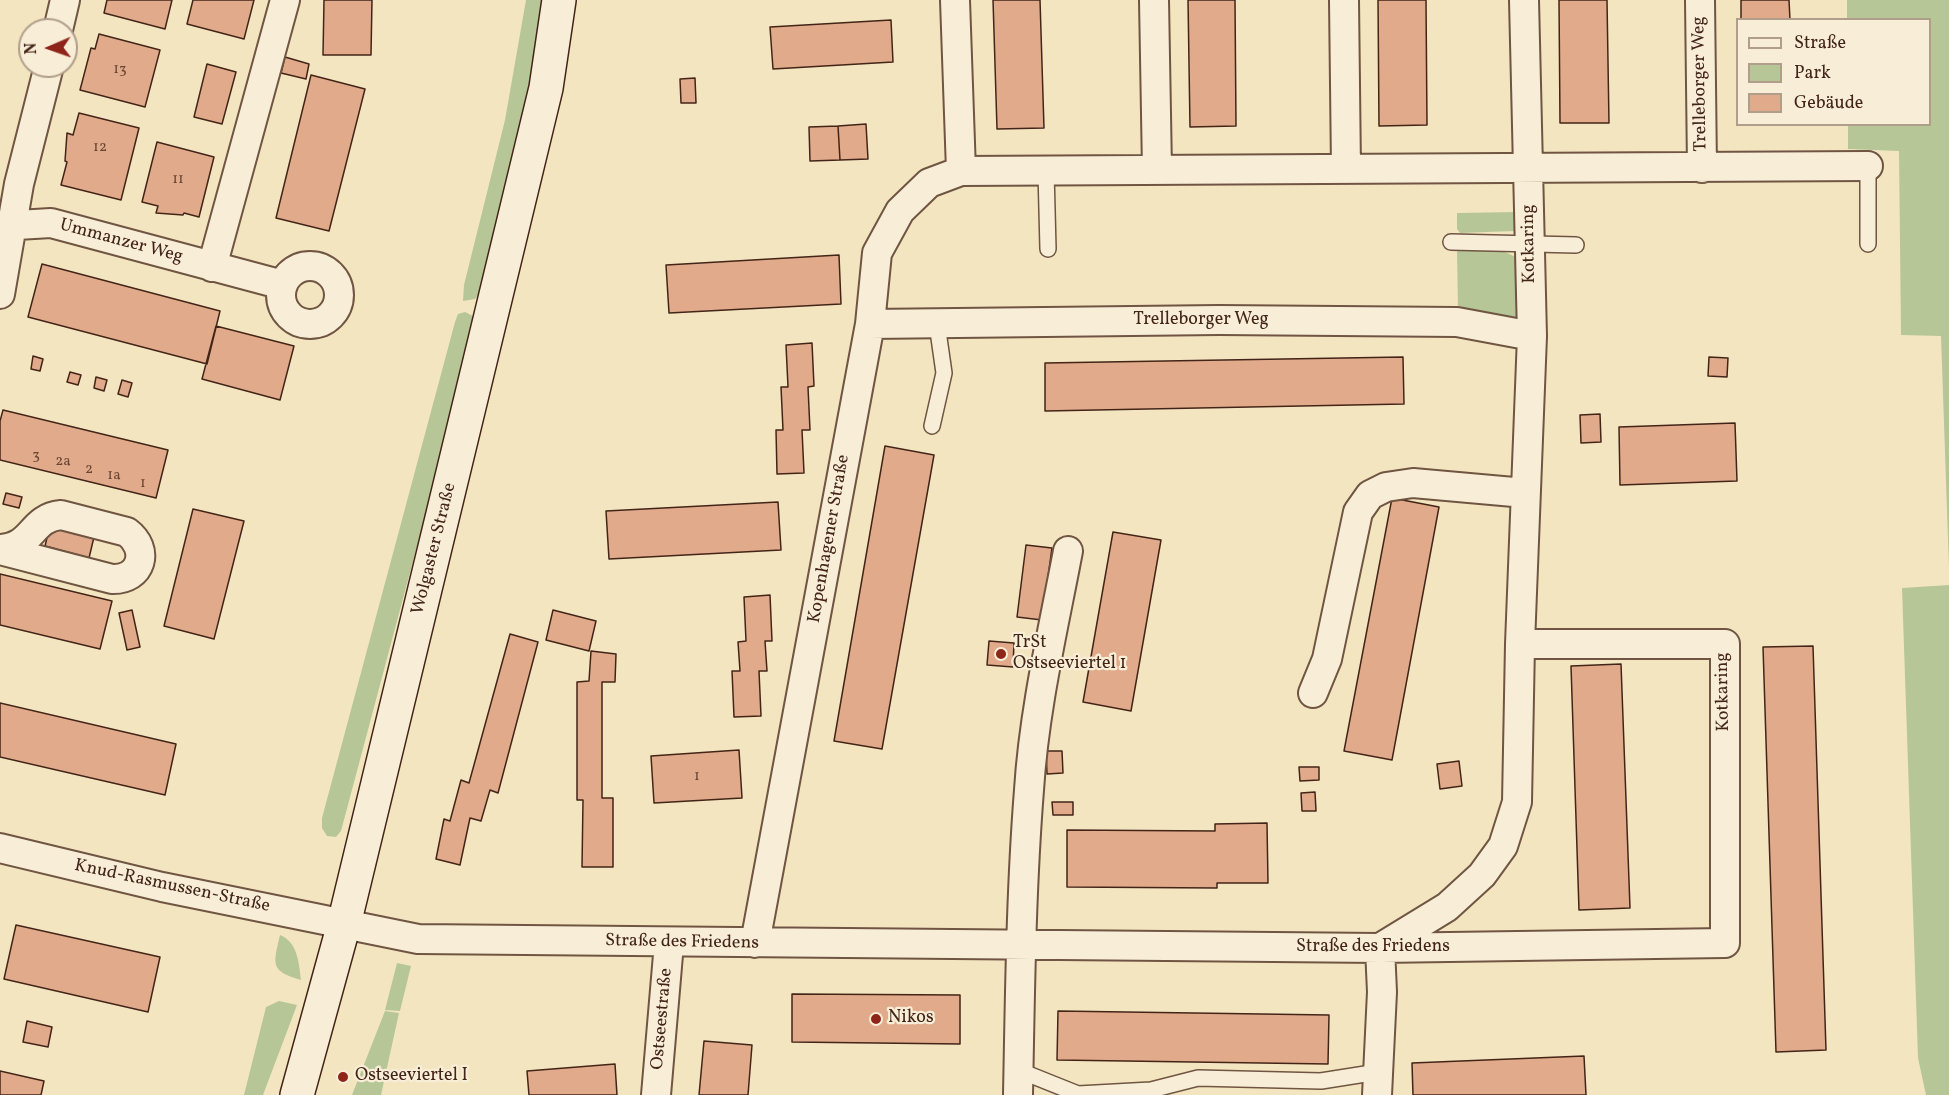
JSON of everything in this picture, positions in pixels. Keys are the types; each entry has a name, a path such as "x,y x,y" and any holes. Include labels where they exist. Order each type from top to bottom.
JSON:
{"main road":[{"name":"Wolgaster Straße","path":"297,1095 344,924 546,88 560,0"}],"street":[{"path":"61,18 66,0"},
{"path":"212,267 285,0"},
{"path":"955,0 961,171"},
{"path":"1154,0 1157,171"},
{"path":"1344,0 1347,169"},
{"path":"1524,0 1529,168"},
{"name":"Trelleborger Weg","path":"1700,0 1702,168"},
{"path":"0,294 6,226 46,78"},
{"name":"Trelleborger Weg","path":"961,171 1868,166"},
{"name":"Kotkaring","path":"1380,948 1447,907 1482,875 1503,846 1516,802 1532,336 1529,168"},
{"name":"Kopenhagener Straße","path":"755,944 870,324 878,254 900,211 929,183 961,171"},
{"name":"Ummanzer Weg","path":"6,226 51,224 282,285"},
{"name":"Trelleborger Weg","path":"870,324 1219,320 1457,322 1532,336"},
{"path":"1313,693 1327,658 1359,512 1370,495 1386,487 1413,483 1525,493"},
{"path":"1018,1083 1021,946 1029,788 1039,708 1068,551"},
{"name":"Kotkaring","path":"1520,644 1725,644 1725,943"},
{"name":"Knud-Rasmussen-Straße","path":"0,848 162,887 344,924"},
{"name":"Straße des Friedens","path":"344,924 418,939 669,943 1380,948 1725,943"},
{"name":"Ostseestraße","path":"656,1095 669,943"},
{"path":"1378,1083 1382,992 1380,948"}],"lane":[{"path":"1868,166 1869,244"},
{"path":"1046,171 1048,249"},
{"path":"1451,242 1576,245"},
{"path":"932,426 944,373 937,324"},
{"path":"1018,1083 1078,1094 1151,1090 1198,1078 1378,1083"}],"green space":[{"path":"526,0 548,0 541,44 484,288 475,299 463,301 464,285 505,120"},
{"path":"1847,0 1949,0 1949,568 1941,336 1901,335 1899,151 1848,149 1848,126 1931,126 1931,18 1847,18"},
{"path":"1517,212 1514,231 1460,233 1457,229 1457,213"},
{"path":"1457,248 1497,250 1518,259 1518,317 1458,311"},
{"path":"465,312 473,316 476,325 341,831 336,837 327,836 322,828 322,818 455,322 458,314"},
{"path":"1949,585 1949,1095 1926,1095 1918,1058 1902,588"},
{"path":"280,935 286,938 294,948 301,980 279,970 276,965"},
{"path":"397,963 411,966 400,1011 385,1010"},
{"path":"279,1001 297,1005 263,1095 244,1095 266,1007"},
{"path":"385,1011 399,1013 381,1095 352,1095"}],"building":[{"path":"107,0 172,0 165,29 104,13"},
{"path":"193,0 254,0 244,39 187,24"},
{"path":"324,0 372,0 371,55 323,55"},
{"path":"993,0 1040,0 1044,128 997,129"},
{"path":"1188,0 1235,0 1236,126 1190,127"},
{"path":"1378,0 1426,0 1427,125 1379,126"},
{"path":"1559,0 1607,0 1609,123 1560,123"},
{"path":"1741,0 1789,0 1790,18 1741,18"},
{"path":"891,20 893,62 773,69 770,27"},
{"path":"99,34 160,50 145,107 80,90 91,48 95,49"},
{"path":"285,57 309,64 306,79 281,73"},
{"path":"207,64 236,72 222,124 194,117"},
{"path":"311,75 365,89 329,231 276,218"},
{"path":"695,78 696,103 681,103 680,79"},
{"path":"79,113 139,128 121,200 61,185 67,162 65,161 67,133 73,135"},
{"path":"866,124 868,159 840,160 838,126"},
{"path":"838,126 840,160 810,161 809,127"},
{"path":"157,142 214,157 199,217 184,213 183,215 156,213 158,206 142,202"},
{"path":"839,255 841,304 669,313 666,265"},
{"path":"42,264 220,311 207,364 28,317"},
{"path":"216,326 294,346 280,400 202,379"},
{"path":"812,343 814,386 808,387 810,430 802,430 804,473 777,474 776,430 783,430 781,387 788,387 786,345"},
{"path":"33,356 43,359 40,371 31,369"},
{"path":"1403,357 1404,404 1045,411 1045,363"},
{"path":"1709,357 1728,358 1727,377 1708,376"},
{"path":"70,372 81,375 78,385 67,382"},
{"path":"96,377 107,380 104,391 94,388"},
{"path":"122,380 132,383 128,397 118,394"},
{"path":"3,410 168,450 156,498 0,460 0,421"},
{"path":"1600,414 1601,442 1581,443 1580,415"},
{"path":"1735,423 1737,481 1620,485 1619,427"},
{"path":"885,446 934,455 882,749 834,741"},
{"path":"6,493 22,497 19,508 3,504"},
{"path":"1392,498 1439,507 1392,760 1344,751"},
{"path":"778,502 781,550 609,559 606,511"},
{"path":"193,509 244,521 214,639 164,626"},
{"path":"50,525 94,537 89,558 45,546"},
{"path":"1113,532 1161,540 1131,711 1083,702"},
{"path":"1026,545 1052,548 1042,620 1017,617"},
{"path":"0,574 112,601 100,649 0,625"},
{"path":"770,595 772,641 765,641 767,671 759,671 761,716 734,717 732,671 740,671 738,642 746,641 744,597"},
{"path":"132,610 140,647 127,650 119,613"},
{"path":"553,610 596,621 589,651 546,640"},
{"path":"510,634 538,642 498,793 490,790 481,821 470,818 460,865 436,859 444,819 450,821 461,780 469,783"},
{"name":"TrSt Ostseeviertel 1","path":"989,641 1014,643 1013,667 987,665"},
{"path":"1813,646 1826,1050 1776,1052 1763,647"},
{"path":"591,651 616,654 615,682 602,682 602,798 613,798 613,867 582,867 583,800 577,800 577,682 589,681"},
{"path":"1621,664 1630,908 1579,910 1571,666"},
{"path":"0,703 176,744 165,795 0,757"},
{"path":"739,750 742,798 654,803 651,756"},
{"path":"1046,751 1062,751 1063,773 1047,774"},
{"path":"1459,761 1462,786 1440,789 1437,764"},
{"path":"1299,767 1319,767 1319,780 1300,781"},
{"path":"1315,792 1316,811 1302,811 1301,793"},
{"path":"1052,802 1073,802 1073,815 1053,815"},
{"path":"1267,823 1268,883 1217,883 1217,888 1067,887 1067,830 1215,831 1215,824"},
{"path":"16,925 160,957 148,1012 4,979"},
{"name":"Nikos","path":"792,994 960,995 960,1044 792,1042"},
{"path":"1058,1011 1329,1015 1328,1064 1057,1060"},
{"path":"27,1021 52,1027 48,1047 23,1042"},
{"path":"704,1041 752,1045 748,1095 699,1095"},
{"path":"1584,1056 1586,1095 1413,1095 1412,1063"},
{"path":"615,1064 617,1095 529,1095 527,1071"},
{"path":"0,1071 44,1081 41,1095 0,1095"}],"place":[{"name":"TrSt Ostseeviertel 1","path":"1001,654"},
{"name":"Nikos","path":"876,1019"},
{"name":"Ostseeviertel I","path":"343,1077"}]}
